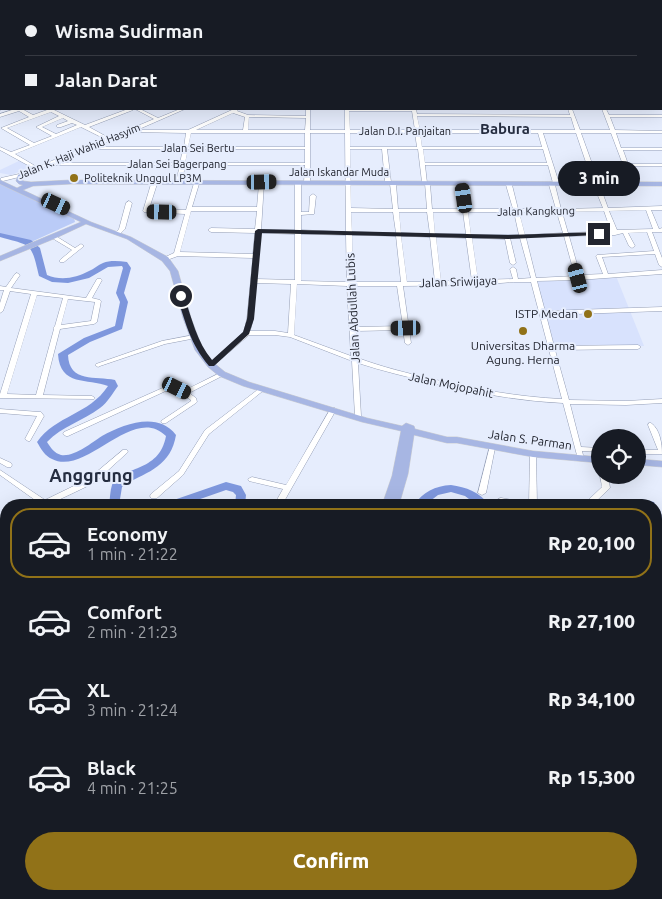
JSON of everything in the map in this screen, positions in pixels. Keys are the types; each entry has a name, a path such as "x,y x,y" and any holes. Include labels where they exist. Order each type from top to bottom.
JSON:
{"main road":[{"path":"21,174 19,181 21,183 32,184"},
{"path":"1,179 86,222 125,235"},
{"name":"Jalan Iskandar Muda","path":"19,189 46,184 179,182 348,183"},
{"name":"Jalan Iskandar Muda","path":"19,189 32,184 139,183 307,182 662,185"},
{"name":"Jalan Iskandar Muda","path":"426,183 509,184"},
{"path":"19,189 125,235 165,259 174,272 199,350 211,365 222,374 262,390 358,416 394,428 408,429"},
{"path":"0,259 46,241 86,222"},
{"path":"358,416 366,416 408,429"},
{"path":"394,428 402,441"},
{"path":"389,499 396,476 402,441 408,429"},
{"path":"396,499 404,474 408,429"},
{"name":"Jalan S. Parman","path":"408,429 450,441 457,440 492,448 532,454 580,454 591,457"},
{"path":"646,463 662,464"}],"street":[{"path":"2,115 16,110"},
{"path":"21,110 33,117"},
{"path":"2,127 53,110 108,139"},
{"path":"11,154 128,110"},
{"path":"139,110 157,119"},
{"name":"Jalan K. Haji Wahid Hasyim","path":"1,179 48,164 180,110"},
{"path":"179,182 189,131 235,110 247,116 308,116"},
{"path":"307,182 308,110"},
{"name":"Jalan Abdullah Lubis","path":"347,110 350,284 358,416"},
{"path":"380,110 572,116"},
{"path":"570,110 615,232"},
{"path":"604,110 634,185"},
{"path":"414,111 431,211 438,283"},
{"path":"2,115 18,122"},
{"path":"56,136 38,126 63,116"},
{"path":"245,131 247,116"},
{"path":"607,116 662,116"},
{"path":"58,126 72,121"},
{"path":"145,124 145,128 148,131"},
{"path":"2,127 34,145"},
{"name":"Jalan D.I. Panjaitan","path":"128,131 662,132"},
{"path":"540,132 555,185 558,211 578,278"},
{"path":"0,148 36,168"},
{"name":"Jalan Sei Bertu","path":"88,148 307,148"},
{"path":"348,148 545,148"},
{"path":"384,148 396,210 408,343"},
{"path":"620,149 662,149"},
{"name":"Jalan Sei Bagerpang","path":"48,164 306,164"},
{"path":"422,164 550,164"},
{"path":"627,165 662,165"},
{"path":"19,189 21,174"},
{"path":"211,365 247,333 254,281 262,183"},
{"path":"154,184 146,211 260,209"},
{"path":"177,254 196,184"},
{"path":"291,335 296,282 299,214 298,184"},
{"path":"462,184 475,282"},
{"path":"509,184 580,454 591,452"},
{"path":"299,214 312,213 312,196"},
{"path":"125,235 122,229 129,203"},
{"name":"Jalan Kangkung","path":"349,210 466,212 662,208"},
{"path":"211,230 468,237 524,237 660,231 648,209"},
{"path":"649,231 662,265"},
{"path":"625,232 632,246"},
{"path":"54,237 75,250"},
{"path":"508,237 516,281"},
{"path":"62,261 81,246"},
{"path":"606,276 599,256 657,252"},
{"path":"165,259 177,254 256,256"},
{"name":"Jalan Sriwijaya","path":"254,281 402,284 516,281 662,272"},
{"path":"0,311 8,288 17,275"},
{"path":"88,298 99,280"},
{"path":"0,288 88,298 99,302 94,322 56,328"},
{"path":"35,292 1,396 92,398"},
{"path":"38,396 66,297"},
{"path":"542,313 662,309"},
{"path":"354,329 406,328"},
{"name":"Jalan Mojopahit","path":"247,333 291,335 355,361 416,378 483,392 567,403 662,401"},
{"path":"98,365 164,342 194,337"},
{"path":"551,348 638,347"},
{"path":"186,392 222,374"},
{"path":"66,434 169,387 186,392 194,399 194,402 164,421"},
{"path":"154,496 181,473 207,432 262,390"},
{"path":"282,499 332,410"},
{"path":"0,411 39,414 41,416 40,420 28,439"},
{"path":"646,452 662,452 651,425"},
{"path":"482,493 492,448"},
{"path":"56,499 90,481 125,452"},
{"path":"532,454 533,499"},
{"path":"0,460 9,465"},
{"path":"0,472 39,499"},
{"path":"252,479 288,488"},
{"path":"594,499 606,488 605,484"}],"shaded area":[{"path":"21,160 31,167 11,175 0,173 0,170"},
{"path":"0,184 74,218 75,222 29,243 0,236"},
{"name":"ISTP Medan","path":"616,276 644,346 555,348 536,282"}],"waterway":[{"path":"0,235 28,242 37,250 43,276 49,279 68,281 80,278 107,264 124,264 127,268 120,293 124,302 119,327 87,340 63,354 63,363 72,374 87,380 112,382 113,386 106,397 97,405 50,433 42,442 48,452 64,459 82,453 114,434 131,427 149,425 165,429 171,435 169,447 157,462 149,468 121,481 117,486 115,499"},
{"path":"189,499 226,486 237,489 241,495 241,499"},
{"path":"424,499 434,492 451,488 468,493 477,499"}],"place":[{"name":"Politeknik Unggul LP3M","path":"74,178"},
{"name":"ISTP Medan","path":"588,314"},
{"name":"Universitas Dharma Agung. Herna","path":"523,331"}],"district":[{"name":"Babura","path":"505,129"},
{"name":"Anggrung","path":"91,476"}],"route":[{"path":"181,296 199,350 211,365 247,333 258,231 468,237 599,234"}]}
